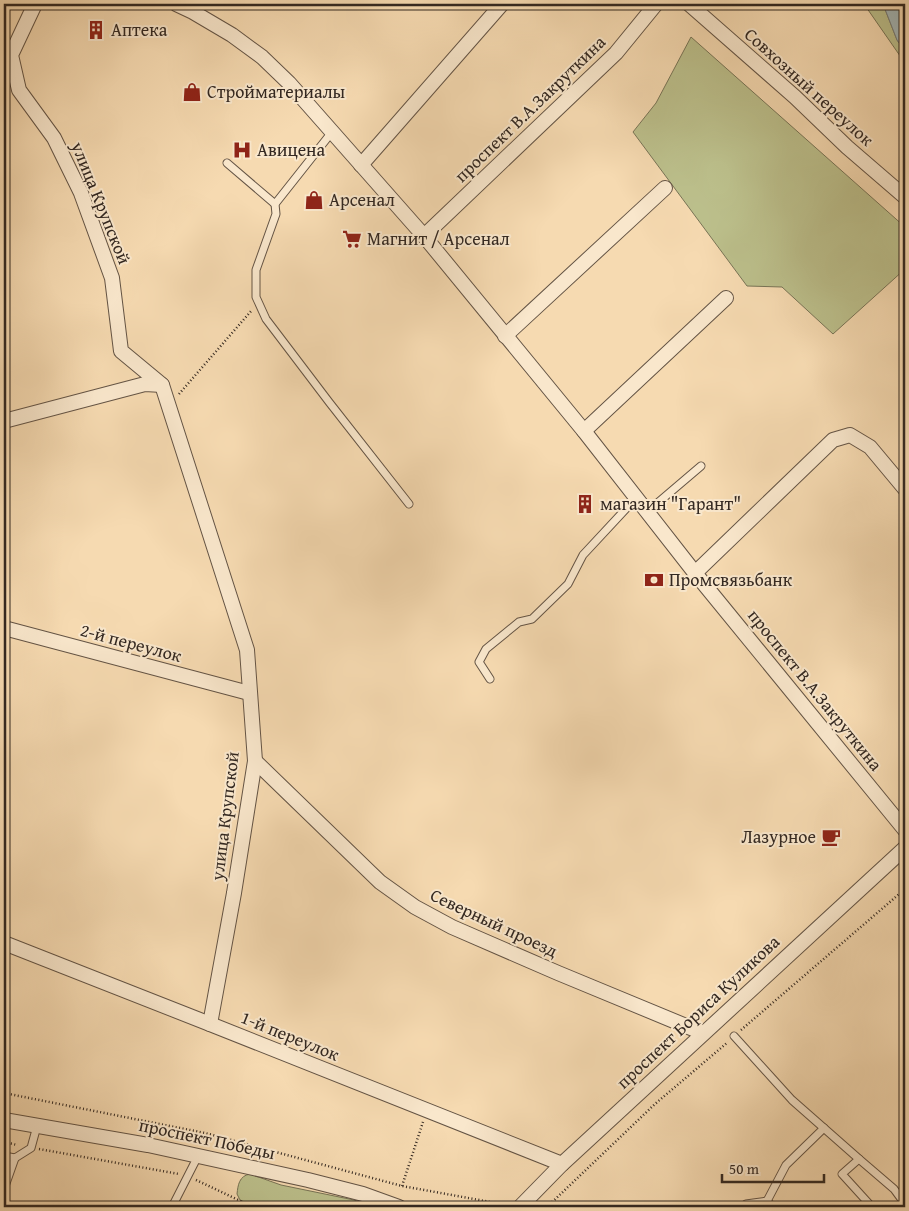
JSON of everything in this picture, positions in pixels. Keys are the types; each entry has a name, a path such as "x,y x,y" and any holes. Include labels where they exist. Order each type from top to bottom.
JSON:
{"street":[{"name":"улица Крупской","path":"35,4 11,55 19,90 54,138 81,193 112,278 121,351 162,386 247,650 255,761 234,893 210,1024"},
{"name":"проспект В.А.Закруткина","path":"176,4 196,8 262,57 290,83 424,236 584,431 695,573 905,830"},
{"path":"361,165 502,4"},
{"name":"проспект В.А.Закруткина","path":"424,236 616,53 656,4"},
{"name":"Совхозный переулок","path":"689,4 905,197"},
{"path":"505,336 665,188"},
{"path":"584,431 726,298"},
{"path":"4,421 145,384 162,386"},
{"path":"695,573 833,440 850,435 870,447 905,488"},
{"name":"2-й переулок","path":"4,628 249,693"},
{"name":"Северный проезд","path":"255,761 380,882 415,907 452,927 540,966 703,1033"},
{"name":"проспект Бориса Куликова","path":"520,1207 562,1164 905,848"},
{"name":"1-й переулок","path":"4,943 562,1164"},
{"name":"проспект Победы","path":"4,1120 112,1138 308,1180 363,1194 399,1207"}],"lane":[{"path":"332,132 275,204 276,214 256,270 256,296 266,318 409,504"},
{"path":"227,164 275,204"},
{"path":"647,512 701,466"},
{"path":"490,679 479,662 486,649 519,622 532,619 568,584 583,555 636,498"},
{"path":"734,1036 792,1100 894,1189 905,1204"},
{"path":"4,1189 15,1158 31,1148 37,1126"},
{"path":"768,1201 786,1165 824,1128"},
{"path":"4,1156 15,1158"},
{"path":"172,1207 198,1156"},
{"path":"859,1159 842,1174 872,1207"},
{"path":"743,1207 746,1204 768,1201"},
{"path":"768,1201 773,1207"}],"path":[{"path":"167,402 180,393 258,302"},
{"path":"547,1207 655,1104 905,889"},
{"path":"4,1093 205,1133 402,1186 507,1204 510,1207"},
{"path":"402,1186 426,1111"},
{"path":"4,1142 177,1174 253,1207"}],"green space":[{"path":"864,4 883,4 897,40 905,51 905,63"},
{"path":"691,37 905,227 905,269 833,334 782,287 747,286 633,132 656,103"},
{"path":"250,1174 281,1185 354,1200 373,1207 257,1207 240,1200 237,1194 241,1179"}],"shaded area":[{"path":"883,4 905,4 905,51 897,40"}],"place":[{"name":"Аптека","path":"96,30"},
{"name":"Стройматериалы","path":"192,92"},
{"name":"Авицена","path":"242,150"},
{"name":"Арсенал","path":"314,200"},
{"name":"Магнит / Арсенал","path":"352,239"},
{"name":"магазин \"Гарант\"","path":"585,504"},
{"name":"Промсвязьбанк","path":"654,580"},
{"name":"Лазурное","path":"831,837"}]}
